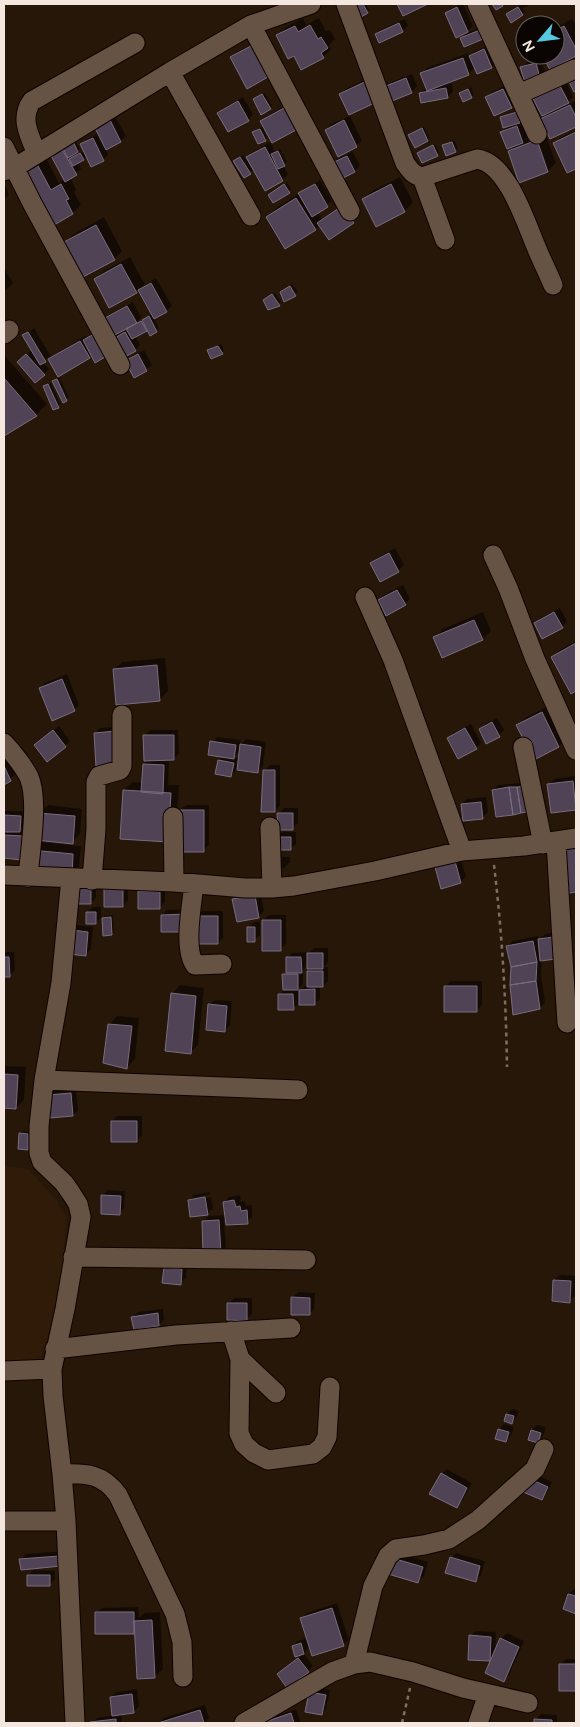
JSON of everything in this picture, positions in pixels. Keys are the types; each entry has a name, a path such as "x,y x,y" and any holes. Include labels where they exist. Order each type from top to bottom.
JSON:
{"street":[{"path":"9,170 170,72 251,26 311,4"},
{"path":"346,4 405,163 410,171 416,176 422,177 477,159 485,160 491,164 516,197 553,285"},
{"path":"477,4 520,94 536,134"},
{"path":"251,26 350,211"},
{"path":"37,154 25,118 26,109 32,102 135,43"},
{"path":"520,94 575,69"},
{"path":"170,72 251,216"},
{"path":"4,147 9,170 120,365"},
{"path":"422,177 445,240"},
{"path":"493,555 508,588 535,659 576,750"},
{"path":"365,597 393,660 462,851"},
{"path":"92,880 96,829 96,782 99,776 120,770 122,766 122,716"},
{"path":"4,743 14,754 29,778 34,800 28,877"},
{"path":"523,747 549,843 568,1023"},
{"path":"173,817 174,882"},
{"path":"270,827 272,888"},
{"path":"4,875 272,888 375,872 462,851 549,843 576,838"},
{"path":"71,878 60,983 44,1080 38,1153 42,1162 64,1183 78,1204 81,1217 65,1309 52,1369 66,1521 75,1723"},
{"path":"194,884 189,940 191,960 195,966 222,964"},
{"path":"44,1080 298,1090"},
{"path":"73,1257 306,1260"},
{"path":"56,1349 168,1336 291,1328"},
{"path":"231,1331 240,1360 239,1432 244,1444 254,1453 268,1460 313,1454 322,1448 327,1437 330,1387"},
{"path":"240,1360 276,1393"},
{"path":"4,1371 52,1369"},
{"path":"354,1664 373,1586 388,1556 396,1549 424,1546 449,1539 478,1520 535,1469 544,1449"},
{"path":"62,1474 100,1478 110,1484 118,1495 175,1614 182,1642 183,1677"},
{"path":"4,1521 66,1521"},
{"path":"244,1723 332,1672 354,1664 370,1662 528,1703"},
{"path":"478,1723 488,1694"}],"path":[{"path":"493,848 506,1019 507,1067"},
{"path":"402,1723 414,1672"}],"shaded area":[{"path":"4,1166 28,1169 57,1201 66,1218 64,1259 57,1308 41,1359 4,1364"}],"building":[{"path":"354,4 363,4 368,13 361,17"},
{"path":"397,4 428,4 403,16"},
{"path":"492,4 502,4 503,6 496,10"},
{"path":"457,7 468,32 456,38 445,13"},
{"path":"518,7 523,15 515,15 515,20 511,23 506,14"},
{"path":"399,23 403,32 379,43 375,34"},
{"path":"310,25 318,39 321,37 328,48 321,53 324,58 301,70 294,56 288,59 276,35 295,26 298,32"},
{"path":"485,28 488,37 464,47 460,38"},
{"path":"565,28 576,49 576,56 565,62"},
{"path":"251,46 268,77 247,89 230,57"},
{"path":"484,49 492,68 477,74 469,56"},
{"path":"463,58 469,75 427,91 420,73"},
{"path":"537,65 540,78 525,83 520,67"},
{"path":"547,65 559,65 550,70"},
{"path":"574,77 576,91 574,92 568,80"},
{"path":"406,78 412,93 392,101 386,86"},
{"path":"371,79 381,100 349,115 339,94"},
{"path":"557,80 569,103 542,116 530,93"},
{"path":"446,88 448,98 421,103 419,93"},
{"path":"468,89 472,98 463,102 459,93"},
{"path":"503,89 512,108 494,116 485,97"},
{"path":"262,94 271,109 261,115 253,99"},
{"path":"238,101 249,121 228,132 217,113"},
{"path":"570,105 576,117 576,127 550,139 540,119"},
{"path":"286,107 298,129 272,143 260,121"},
{"path":"517,112 520,123 503,128 500,117"},
{"path":"110,120 121,142 106,150 95,128"},
{"path":"344,120 357,147 338,157 325,130"},
{"path":"517,126 523,143 507,149 500,132"},
{"path":"422,128 428,141 415,148 408,135"},
{"path":"260,129 266,141 258,144 252,132"},
{"path":"576,132 576,169 567,173 553,143"},
{"path":"93,138 104,161 91,167 80,144"},
{"path":"72,139 78,152 68,158 61,145"},
{"path":"537,140 548,172 519,183 508,151"},
{"path":"452,142 456,152 446,156 442,145"},
{"path":"433,145 438,156 422,163 417,153"},
{"path":"60,146 77,175 65,182 49,152"},
{"path":"265,147 283,181 265,191 246,157"},
{"path":"278,151 285,166 278,169 271,154"},
{"path":"80,153 84,160 73,166 69,159"},
{"path":"347,156 355,172 339,180 330,164"},
{"path":"240,157 251,174 244,178 233,161"},
{"path":"37,164 51,190 61,184 69,199 66,200 73,214 49,228 24,170"},
{"path":"284,184 290,193 273,203 268,195"},
{"path":"315,184 328,207 312,217 298,193"},
{"path":"391,184 405,212 376,227 362,199"},
{"path":"296,198 316,230 285,249 266,217"},
{"path":"342,206 354,223 329,240 317,223"},
{"path":"96,225 115,260 83,277 64,242"},
{"path":"121,264 137,293 109,308 94,279"},
{"path":"151,283 167,312 154,319 138,290"},
{"path":"290,286 296,296 284,302 280,292"},
{"path":"272,294 280,306 268,310 263,300"},
{"path":"127,306 137,323 113,336 103,319"},
{"path":"149,316 157,332 150,336 142,320"},
{"path":"141,321 147,331 132,339 126,329"},
{"path":"28,332 46,362 40,365 22,335"},
{"path":"98,332 110,354 95,363 83,340"},
{"path":"125,332 136,351 125,357 115,338"},
{"path":"80,341 90,358 58,377 48,359"},
{"path":"218,346 223,354 211,359 207,350"},
{"path":"26,354 45,375 35,383 17,362"},
{"path":"138,354 147,371 134,378 125,361"},
{"path":"4,378 37,416 4,436"},
{"path":"57,379 67,401 63,403 52,381"},
{"path":"48,384 59,408 53,410 43,386"},
{"path":"389,553 399,572 380,582 370,563"},
{"path":"397,590 406,605 386,616 378,600"},
{"path":"554,612 563,628 542,639 534,623"},
{"path":"474,620 483,640 442,658 433,637"},
{"path":"576,643 576,691 571,694 551,657"},
{"path":"157,665 160,701 116,705 113,669"},
{"path":"62,679 75,711 52,721 39,688"},
{"path":"542,712 559,747 534,760 516,725"},
{"path":"492,722 500,737 486,744 479,729"},
{"path":"465,728 477,749 458,759 447,738"},
{"path":"53,730 66,747 47,762 34,745"},
{"path":"116,731 119,766 96,767 94,733"},
{"path":"143,735 174,735 174,760 144,761"},
{"path":"210,741 236,745 234,759 208,755"},
{"path":"240,744 261,747 258,773 237,770"},
{"path":"218,760 234,763 231,777 215,774"},
{"path":"143,764 164,765 163,794 141,792"},
{"path":"4,766 11,781 4,785"},
{"path":"263,770 275,770 275,812 261,812"},
{"path":"573,781 576,810 551,813 547,784"},
{"path":"526,786 531,811 521,813 517,787"},
{"path":"509,787 513,815 496,817 492,790"},
{"path":"509,787 517,787 521,813 513,815"},
{"path":"123,790 171,793 168,842 120,839"},
{"path":"481,802 483,819 463,821 461,804"},
{"path":"179,810 204,810 204,852 179,852"},
{"path":"38,813 75,816 73,844 36,840"},
{"path":"277,813 293,813 293,830 278,830"},
{"path":"4,815 21,816 20,832 4,832"},
{"path":"4,835 23,836 21,860 4,858"},
{"path":"276,837 291,837 291,850 276,850"},
{"path":"576,843 576,892 563,894 557,845"},
{"path":"31,850 73,854 72,877 29,873"},
{"path":"455,861 461,883 441,889 435,867"},
{"path":"77,884 91,884 91,904 77,904"},
{"path":"104,886 123,886 123,907 104,907"},
{"path":"138,891 160,891 160,909 138,909"},
{"path":"255,895 259,918 237,922 232,899"},
{"path":"86,912 96,912 96,924 86,924"},
{"path":"186,914 186,932 161,932 161,915"},
{"path":"195,916 218,916 218,944 195,944"},
{"path":"111,917 112,935 103,936 102,918"},
{"path":"262,920 281,920 281,951 262,951"},
{"path":"247,927 255,927 255,942 247,942"},
{"path":"72,930 88,932 86,956 69,954"},
{"path":"554,937 556,959 540,961 538,939"},
{"path":"533,941 537,962 511,967 506,946"},
{"path":"307,953 323,953 323,969 307,969"},
{"path":"4,957 9,957 10,977 4,977"},
{"path":"286,957 301,957 302,973 286,973"},
{"path":"537,962 536,981 510,985 511,967"},
{"path":"307,971 323,971 323,987 307,987"},
{"path":"282,974 298,974 298,990 283,990"},
{"path":"536,981 540,1009 513,1015 510,985"},
{"path":"444,986 477,986 477,1012 444,1012"},
{"path":"315,989 315,1005 299,1005 299,990"},
{"path":"171,993 196,996 191,1054 165,1051"},
{"path":"278,994 293,994 294,1010 278,1010"},
{"path":"208,1004 227,1006 225,1032 206,1030"},
{"path":"108,1024 132,1026 127,1069 103,1063"},
{"path":"4,1074 18,1075 16,1109 4,1108"},
{"path":"71,1093 73,1116 50,1118 48,1095"},
{"path":"111,1121 137,1121 137,1142 111,1142"},
{"path":"19,1133 28,1134 28,1150 18,1149"},
{"path":"101,1195 121,1196 120,1215 101,1214"},
{"path":"205,1197 208,1215 190,1217 188,1200"},
{"path":"234,1200 236,1207 240,1206 241,1211 247,1210 248,1224 226,1225 223,1202"},
{"path":"219,1220 221,1253 203,1253 202,1221"},
{"path":"164,1267 182,1269 181,1285 162,1283"},
{"path":"553,1280 571,1281 570,1303 552,1301"},
{"path":"291,1297 310,1298 310,1315 291,1315"},
{"path":"227,1303 247,1303 247,1321 227,1320"},
{"path":"158,1313 159,1326 134,1330 131,1317"},
{"path":"506,1414 514,1416 512,1424 504,1421"},
{"path":"498,1429 509,1432 506,1442 495,1439"},
{"path":"531,1430 541,1433 538,1443 528,1440"},
{"path":"441,1473 467,1488 457,1508 429,1494"},
{"path":"528,1478 548,1487 542,1500 523,1492"},
{"path":"60,1556 61,1566 21,1570 19,1559"},
{"path":"450,1557 480,1566 476,1582 445,1573"},
{"path":"392,1558 423,1567 418,1583 388,1574"},
{"path":"27,1575 50,1575 50,1586 27,1586"},
{"path":"568,1594 576,1596 576,1614 563,1609"},
{"path":"332,1608 344,1646 312,1656 300,1618"},
{"path":"95,1612 134,1612 134,1634 95,1634"},
{"path":"152,1620 155,1678 137,1679 134,1621"},
{"path":"469,1635 491,1637 490,1661 468,1660"},
{"path":"500,1638 519,1647 504,1682 485,1673"},
{"path":"301,1643 304,1654 295,1657 292,1646"},
{"path":"298,1658 309,1672 287,1688 277,1674"},
{"path":"559,1664 576,1664 576,1691 559,1691"},
{"path":"309,1692 326,1695 322,1715 305,1712"},
{"path":"132,1694 134,1713 112,1716 110,1697"},
{"path":"200,1710 204,1723 158,1723"},
{"path":"291,1713 294,1723 262,1723"},
{"path":"116,1719 116,1723 90,1723 90,1722"},
{"path":"534,1719 552,1720 552,1723 534,1723"}]}
